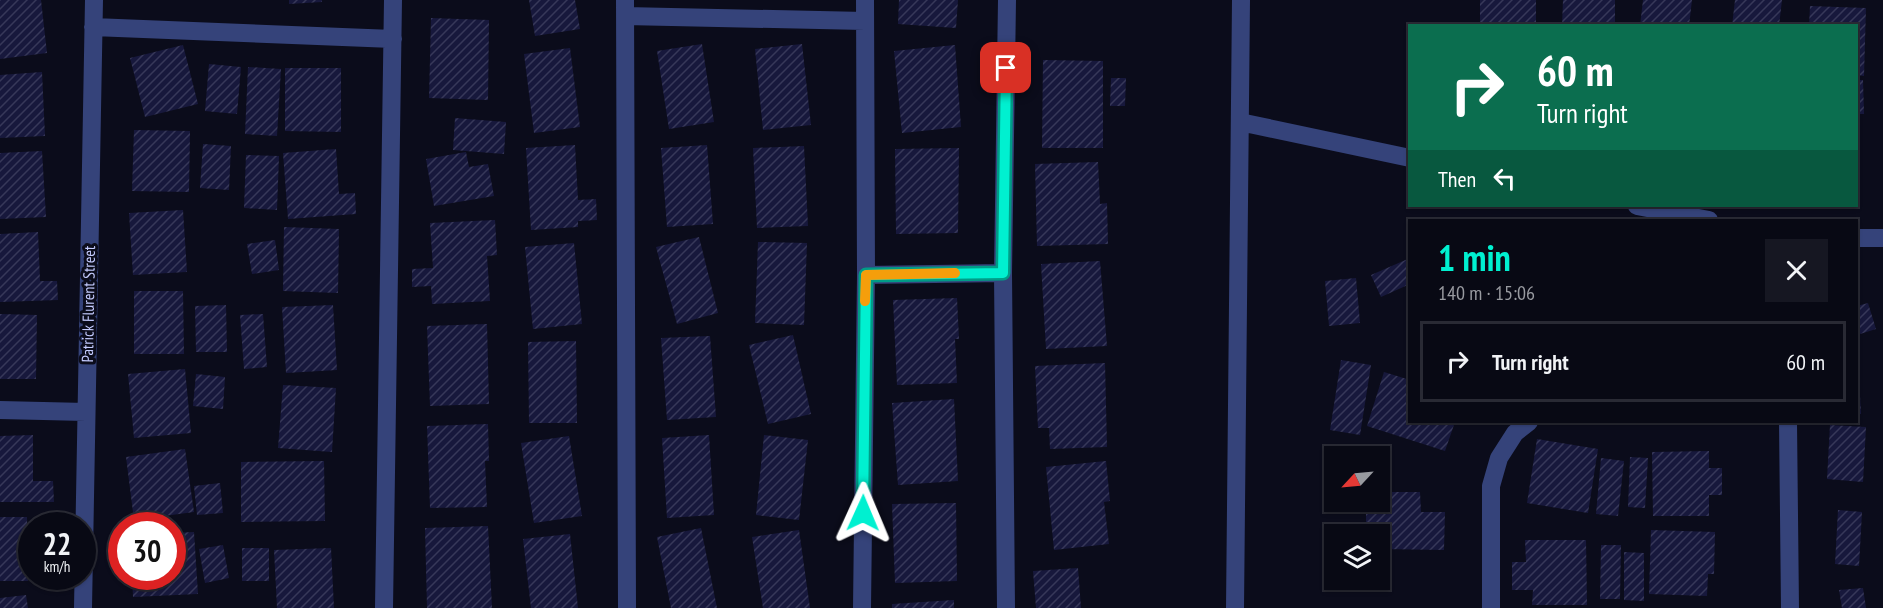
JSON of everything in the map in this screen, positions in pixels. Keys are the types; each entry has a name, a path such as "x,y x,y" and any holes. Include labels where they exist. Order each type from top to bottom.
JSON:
{"street":[{"name":"Patrick Flurent Street","path":"83,608 94,0"},
{"path":"384,608 393,0"},
{"path":"862,608 866,275 865,0"},
{"path":"1006,608 1003,273 1007,0"},
{"path":"1235,608 1241,0"},
{"path":"627,608 625,8 865,21"},
{"path":"93,27 393,39"},
{"path":"1240,122 1408,158"},
{"path":"1642,207 1703,219"},
{"path":"1858,238 1883,238"},
{"path":"866,275 1003,273"},
{"path":"0,410 86,412"},
{"path":"1491,608 1491,486 1499,458 1515,433 1528,423"},
{"path":"1788,423 1790,608"}],"building":[{"path":"0,0 41,0 47,53 0,59"},
{"path":"289,0 322,0 322,2 289,4"},
{"path":"529,0 575,0 580,29 535,36"},
{"path":"899,0 958,0 956,28 898,24"},
{"path":"1480,0 1536,0 1536,24 1480,24"},
{"path":"1563,0 1615,0 1615,24 1562,24"},
{"path":"1643,0 1692,0 1689,24 1640,24"},
{"path":"1735,0 1782,0 1779,24 1732,24"},
{"path":"1810,6 1866,8 1864,76 1858,75 1858,24 1809,24"},
{"path":"431,18 489,20 488,100 429,98"},
{"path":"702,44 714,122 669,129 657,51"},
{"path":"802,44 811,125 763,130 755,49"},
{"path":"183,45 198,104 145,117 130,58"},
{"path":"955,45 961,127 902,133 894,51"},
{"path":"570,48 580,127 534,133 524,54"},
{"path":"1043,60 1103,61 1103,148 1042,148"},
{"path":"209,64 241,67 237,114 205,111"},
{"path":"248,67 281,69 277,136 245,134"},
{"path":"285,68 341,68 341,132 285,131"},
{"path":"42,72 45,136 0,138 0,75"},
{"path":"1111,78 1126,78 1125,106 1110,106"},
{"path":"1858,80 1863,80 1864,114 1858,114"},
{"path":"455,118 506,122 504,154 453,150"},
{"path":"134,130 190,131 189,192 132,191"},
{"path":"203,144 231,146 229,190 200,188"},
{"path":"575,145 578,200 596,199 597,220 578,221 578,227 531,230 526,148"},
{"path":"707,145 713,224 667,227 661,148"},
{"path":"804,146 808,226 757,228 753,148"},
{"path":"959,148 958,233 896,234 895,149"},
{"path":"336,149 339,194 355,193 356,214 288,219 283,153"},
{"path":"42,151 46,217 0,219 0,153"},
{"path":"466,152 469,167 488,164 494,196 434,206 426,159"},
{"path":"246,155 279,156 277,210 244,208"},
{"path":"1098,162 1100,204 1107,203 1108,244 1037,246 1035,164"},
{"path":"183,210 187,272 133,275 129,213"},
{"path":"495,220 497,255 487,256 490,301 432,304 431,286 412,287 412,269 433,268 430,223"},
{"path":"284,227 339,229 338,293 283,291"},
{"path":"38,232 40,281 57,281 58,300 0,302 0,234"},
{"path":"699,237 718,313 677,324 656,247"},
{"path":"275,240 279,270 252,274 247,244"},
{"path":"758,242 807,243 804,325 755,323"},
{"path":"574,243 582,324 533,329 525,247"},
{"path":"1408,259 1408,285 1381,297 1371,275"},
{"path":"1100,261 1107,346 1046,349 1041,264"},
{"path":"1356,278 1360,323 1329,326 1325,281"},
{"path":"134,291 183,291 184,354 134,354"},
{"path":"957,298 959,339 955,339 957,383 897,385 893,300"},
{"path":"1868,303 1876,329 1858,335 1858,306"},
{"path":"226,305 227,352 196,352 195,306"},
{"path":"333,305 337,370 286,373 282,307"},
{"path":"0,314 37,315 36,379 0,379"},
{"path":"263,314 267,367 244,369 240,315"},
{"path":"487,324 489,404 430,406 427,326"},
{"path":"793,335 811,414 768,424 749,345"},
{"path":"710,336 716,417 667,420 661,338"},
{"path":"576,341 577,423 529,423 528,342"},
{"path":"1341,360 1371,365 1360,435 1330,430"},
{"path":"1105,363 1107,447 1050,449 1049,428 1038,428 1035,366"},
{"path":"185,369 191,433 134,438 128,374"},
{"path":"1384,372 1408,379 1408,423 1455,423 1445,451 1367,426"},
{"path":"196,374 225,377 223,409 193,406"},
{"path":"1858,378 1859,378 1861,414 1858,414"},
{"path":"283,385 336,388 332,452 278,448"},
{"path":"954,399 958,481 898,485 892,403"},
{"path":"488,424 489,461 485,461 487,507 430,508 427,426"},
{"path":"1830,425 1866,427 1863,482 1827,479"},
{"path":"33,435 33,481 53,481 54,502 0,502 0,436"},
{"path":"709,435 714,515 667,518 662,438"},
{"path":"764,435 808,440 799,520 756,515"},
{"path":"569,436 582,516 534,523 521,443"},
{"path":"1537,439 1598,449 1588,513 1527,503"},
{"path":"185,449 194,512 133,512 126,457"},
{"path":"1709,451 1709,468 1722,468 1722,495 1709,495 1709,516 1653,516 1652,452"},
{"path":"1630,457 1648,458 1645,508 1628,507"},
{"path":"1601,458 1624,461 1618,516 1596,514"},
{"path":"324,461 325,521 241,522 241,462"},
{"path":"1106,461 1110,501 1104,502 1109,544 1054,550 1046,467"},
{"path":"220,483 223,513 197,515 194,486"},
{"path":"1390,492 1420,492 1421,512 1445,512 1444,550 1390,549 1390,524 1366,524 1366,512 1390,512"},
{"path":"956,503 957,581 895,583 892,504"},
{"path":"1838,510 1862,512 1859,566 1835,564"},
{"path":"0,517 18,517 18,581 0,581"},
{"path":"488,526 492,608 427,608 425,528"},
{"path":"701,528 717,608 671,608 657,537"},
{"path":"799,530 810,608 763,608 752,537"},
{"path":"1651,530 1715,532 1714,574 1708,574 1707,596 1649,594"},
{"path":"186,532 194,532 198,594 133,597 133,590 186,590"},
{"path":"570,534 578,608 531,608 523,539"},
{"path":"1525,540 1586,540 1587,605 1532,605 1533,590 1512,590 1512,562 1526,562"},
{"path":"223,545 229,578 205,583 199,549"},
{"path":"1601,545 1621,545 1620,599 1600,599"},
{"path":"242,548 269,548 269,581 242,581"},
{"path":"331,548 334,608 277,608 274,550"},
{"path":"1624,552 1644,553 1644,601 1624,600"},
{"path":"1078,568 1081,608 1036,608 1033,571"},
{"path":"1863,588 1866,608 1842,608 1839,590"},
{"path":"26,595 28,608 0,608 0,598"},
{"path":"954,600 954,608 892,608 892,604"}],"slow traffic":[{"path":"865,301 866,275 955,273"}],"route":[{"path":"863,513 866,275 1003,273 1006,68"}]}
